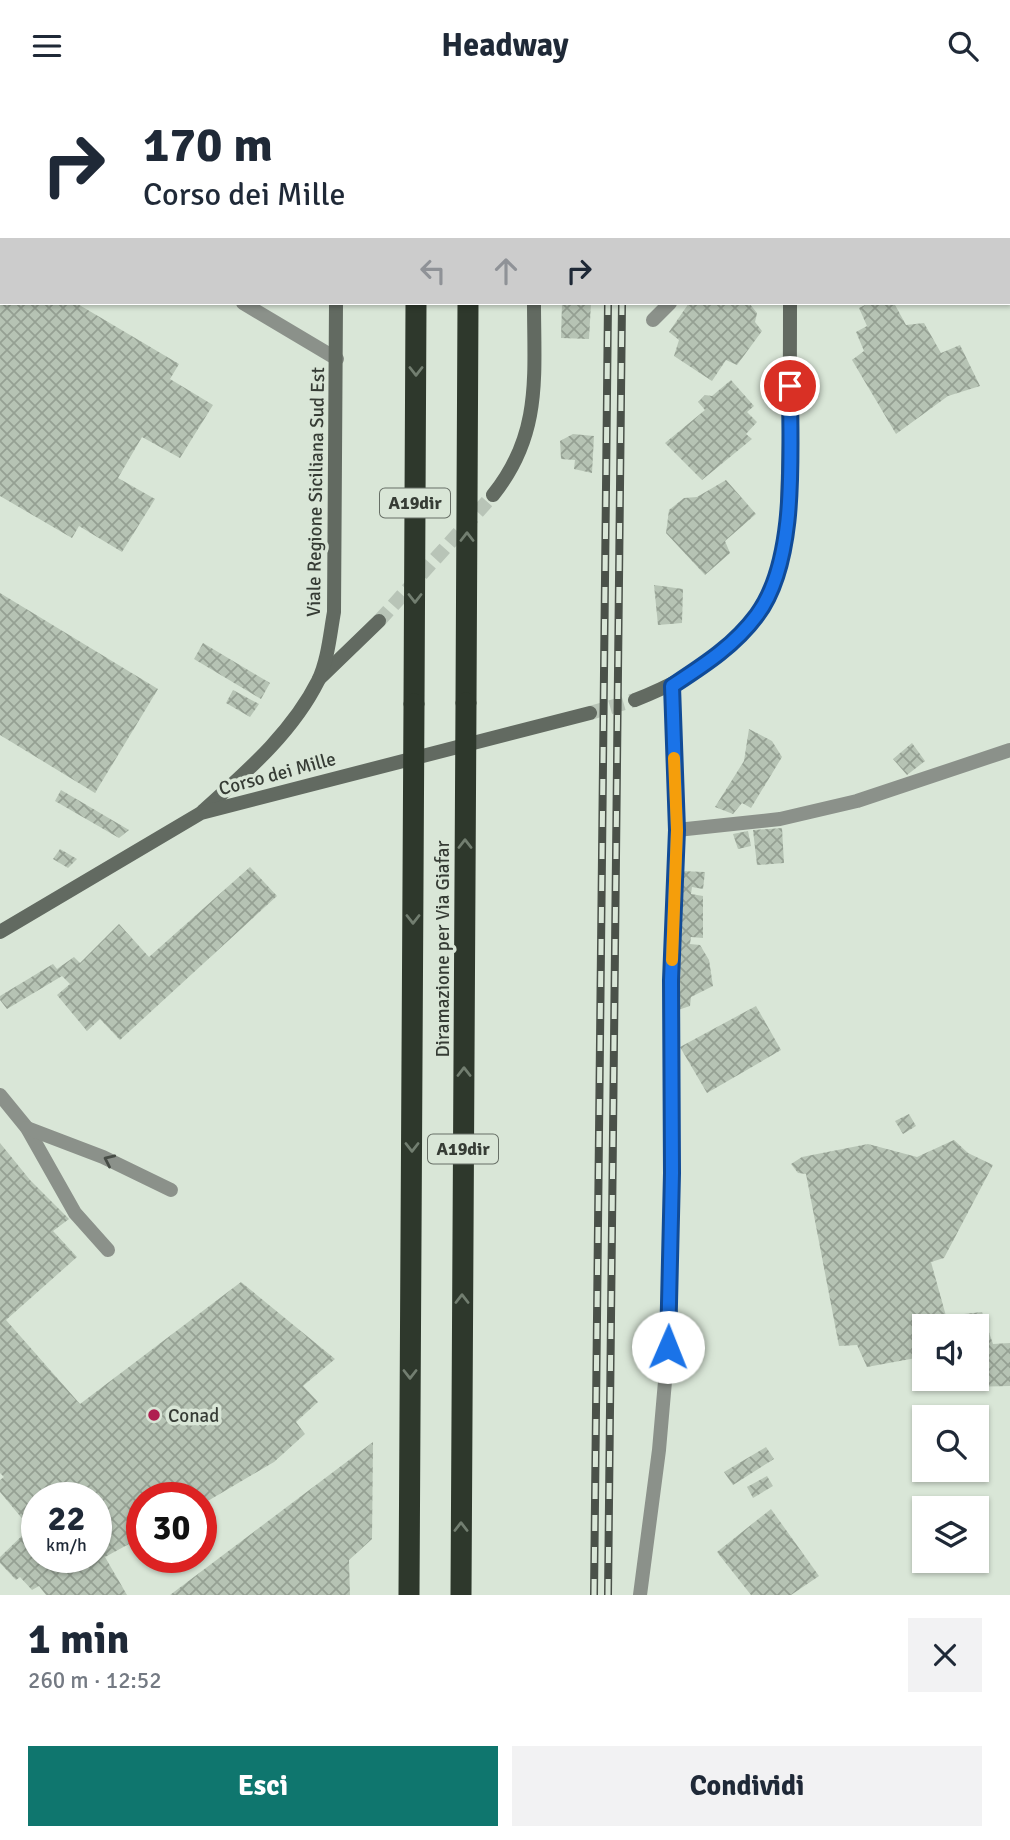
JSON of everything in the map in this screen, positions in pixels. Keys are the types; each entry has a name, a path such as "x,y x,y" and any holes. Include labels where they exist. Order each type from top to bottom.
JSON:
{"highway":[{"name":"Diramazione per Via Giafar","path":"409,1595 416,305"},
{"name":"Diramazione per Via Giafar","path":"461,1595 468,305"}],"street":[{"path":"246,305 337,359"},
{"name":"Viale Regione Siciliana Sud Est","path":"318,680 328,650 334,611 336,305"},
{"path":"493,495 510,474 524,446 534,399 534,305"},
{"path":"653,320 668,305"},
{"path":"635,700 672,686 723,653 758,614 779,574 787,514 790,305"},
{"name":"Viale Regione Siciliana Sud Est","path":"201,813 260,759 318,680 379,621"},
{"path":"640,1595 659,1450 668,1347 672,1173 671,980 677,830 672,686"},
{"name":"Corso dei Mille","path":"0,932 201,813 590,713"},
{"path":"677,830 780,819 857,801 1010,750"},
{"path":"0,1095 27,1128 75,1213 108,1250"},
{"path":"27,1128 103,1157 171,1190"}],"building":[{"path":"0,305 79,305 179,364 170,379 213,405 180,458 142,437 118,478 155,499 122,552 79,526 72,538 0,496"},
{"path":"562,305 591,305 589,339 561,338"},
{"path":"688,305 751,305 757,313 755,322 762,331 737,365 726,360 712,381 674,356 679,340 669,332"},
{"path":"865,305 895,305 906,325 924,323 941,353 960,345 980,386 948,396 896,434 852,360 864,351 856,332 867,326 859,308"},
{"path":"731,380 754,406 747,412 757,422 746,434 752,439 702,480 665,443 705,410 698,402 705,395 712,396"},
{"path":"573,434 594,436 592,473 574,469 575,460 561,459 560,441"},
{"path":"726,480 756,514 725,541 730,553 705,575 666,533 669,510 684,498 697,497"},
{"path":"654,585 683,589 682,623 658,625"},
{"path":"0,593 158,689 95,793 0,735"},
{"path":"203,643 270,683 261,699 194,659"},
{"path":"233,690 259,704 250,717 226,703"},
{"path":"749,729 772,741 782,757 751,808 742,803 733,814 715,807 744,761"},
{"path":"912,743 925,761 907,775 893,759"},
{"path":"61,790 129,830 119,838 55,801"},
{"path":"782,828 784,863 757,865 753,830"},
{"path":"748,831 751,846 738,849 733,834"},
{"path":"60,849 77,859 68,868 53,859"},
{"path":"250,867 277,896 120,1040 100,1019 87,1031 57,995 70,984 62,976 7,1009 0,1000 0,996 53,964 57,969 74,957 80,963 119,924 149,957"},
{"path":"680,871 705,872 703,889 692,887 691,894 703,896 703,938 691,937 690,944 700,945 709,960 713,986 691,997 690,1006 678,1010"},
{"path":"756,1006 781,1050 707,1093 680,1047"},
{"path":"909,1114 916,1126 903,1134 895,1121"},
{"path":"954,1140 968,1153 993,1165 944,1258 931,1262 945,1314 912,1314 912,1359 867,1367 857,1345 839,1346 806,1174 798,1173 791,1164 802,1157 868,1144 917,1157"},
{"path":"0,1143 30,1180 69,1219 53,1231 77,1257 6,1320 80,1404 241,1282 335,1359 303,1386 318,1402 296,1422 305,1434 274,1462 217,1496 217,1482 126,1482 126,1546 112,1553 112,1482 21,1482 21,1517 0,1492 0,1480 4,1477 0,1473"},
{"path":"989,1332 993,1344 1010,1343 1010,1386 989,1386"},
{"path":"373,1442 372,1539 349,1560 350,1595 170,1595 199,1573 217,1573 217,1560"},
{"path":"766,1447 774,1459 733,1485 724,1472"},
{"path":"767,1476 773,1486 753,1498 747,1487"},
{"path":"771,1509 819,1576 791,1595 751,1595 717,1552"},
{"path":"21,1537 21,1573 112,1573 112,1569 127,1595 46,1595 39,1586 32,1590 20,1577 16,1580 0,1563 0,1557"}],"tunnel":[{"path":"379,621 493,495"},
{"path":"590,713 635,700"}],"railway":[{"path":"594,1595 608,305"},
{"path":"608,1595 622,305"}],"slow traffic":[{"path":"672,960 677,830 674,758"}],"place":[{"name":"Conad","path":"154,1415"}],"route":[{"path":"668,1347 672,1173 671,980 677,830 672,686 723,653 758,614 779,574 787,514 790,386"}]}
